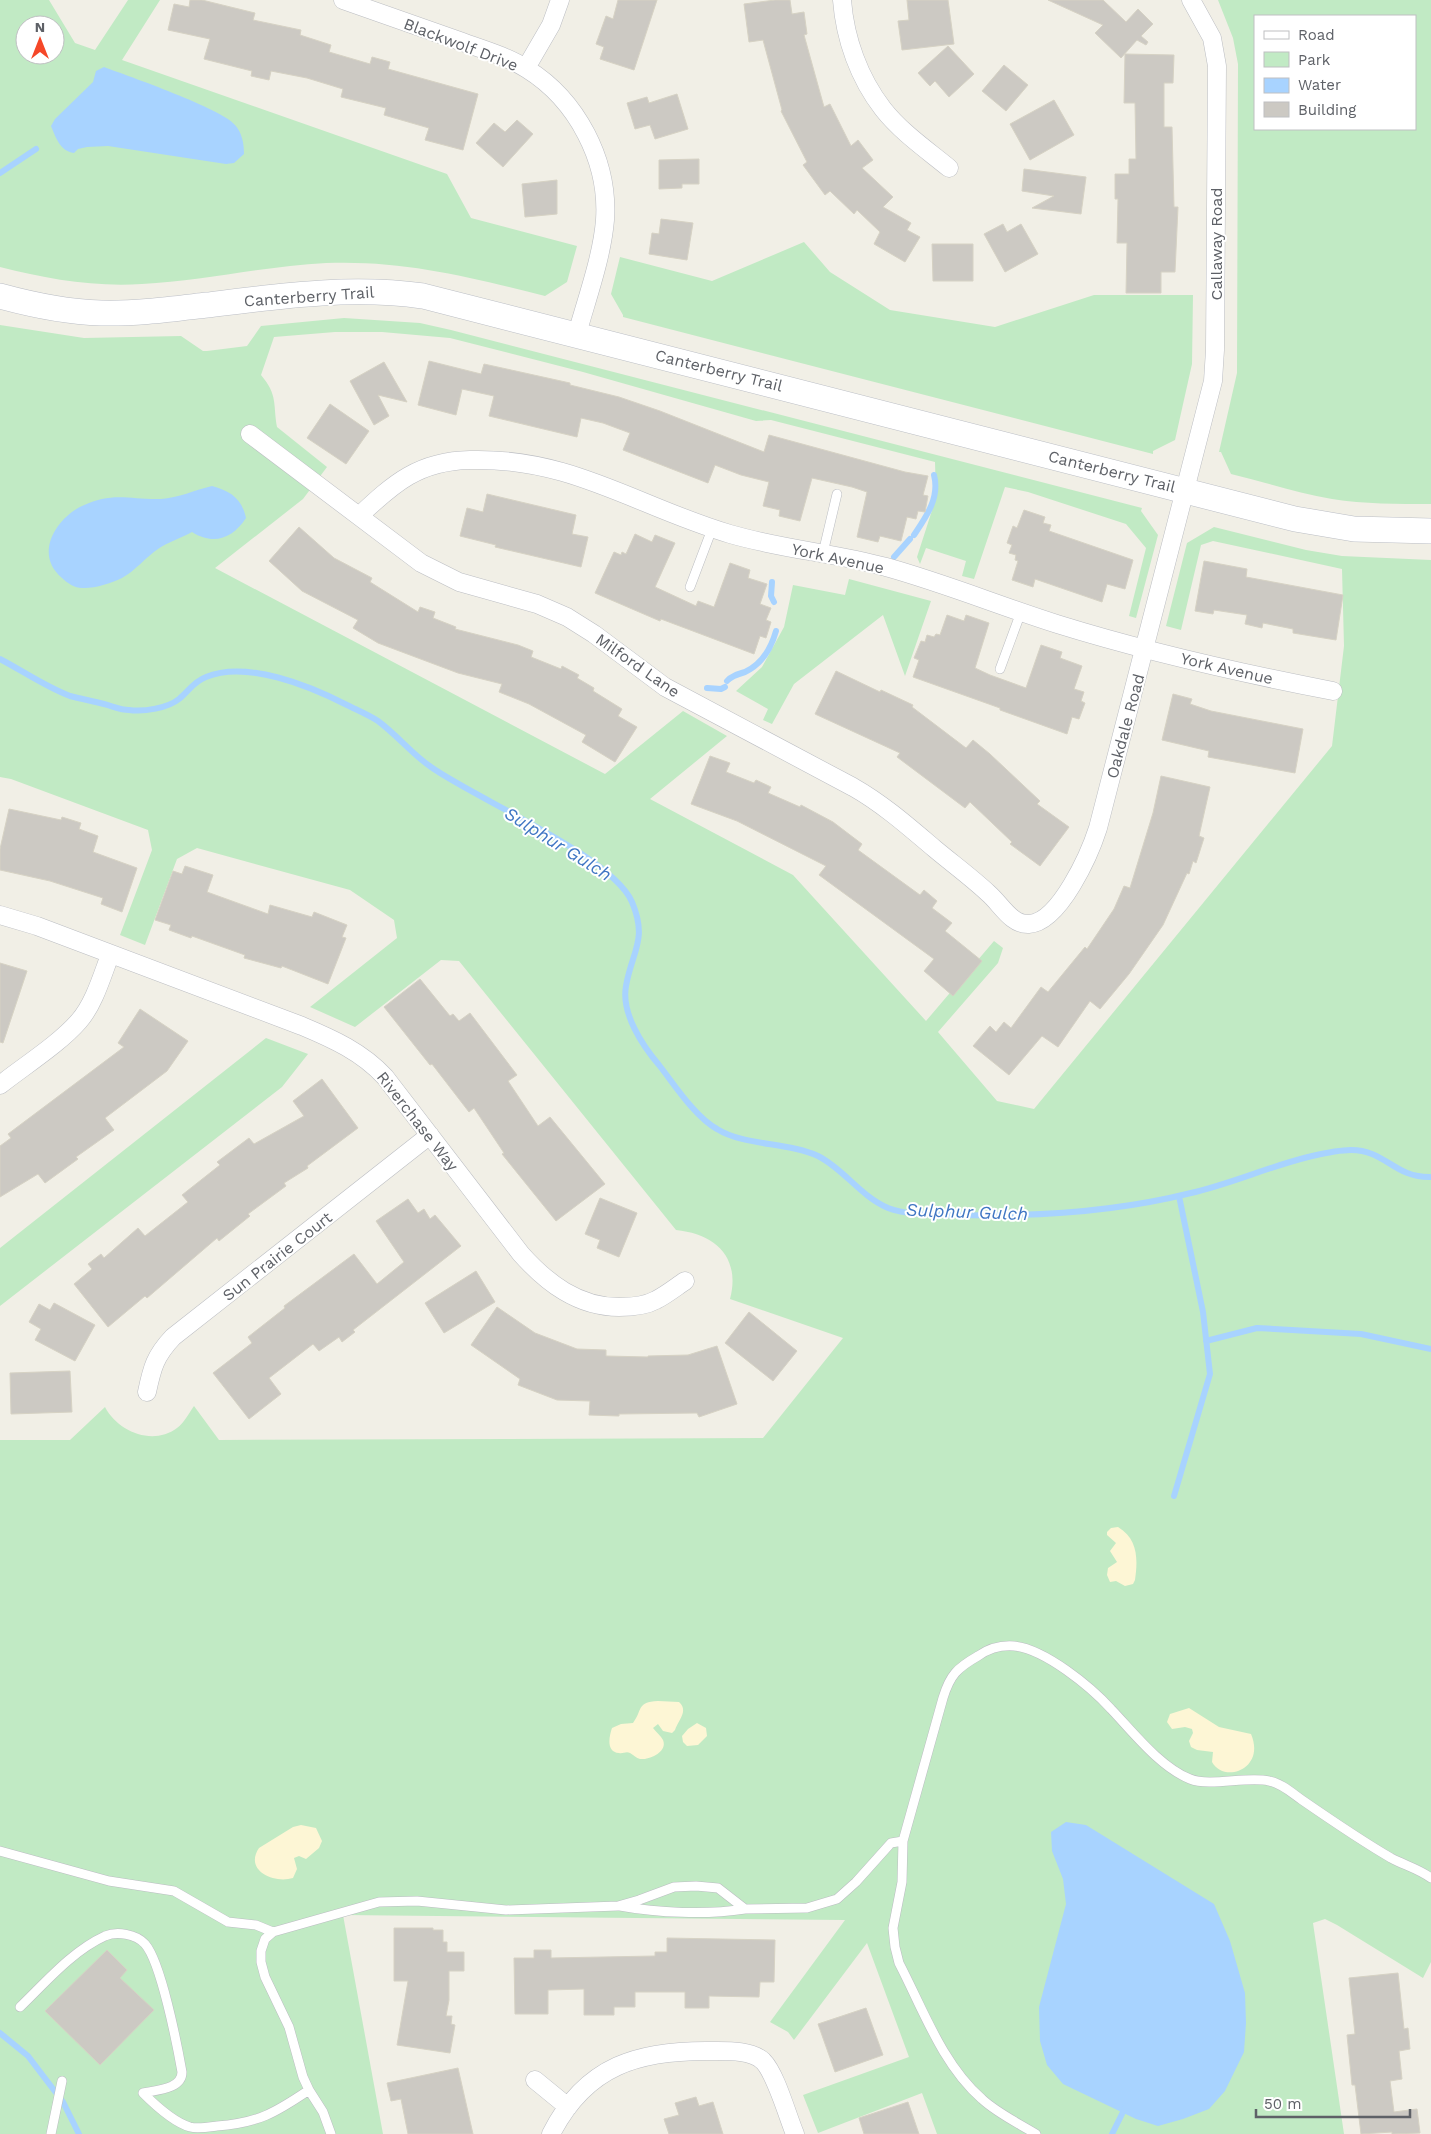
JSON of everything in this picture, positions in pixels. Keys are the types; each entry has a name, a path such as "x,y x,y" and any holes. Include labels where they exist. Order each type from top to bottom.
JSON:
{"street":[{"name":"Blackwolf Drive","path":"343,0 489,52 526,68 549,86 567,104 590,141 601,172 605,203 602,238 578,334"},
{"path":"526,68 551,25 560,0"},
{"path":"842,0 851,46 860,72 876,99 897,124 949,168"},
{"name":"Callaway Road","path":"1186,490 1213,381 1216,350 1216,66 1212,38 1191,0"},
{"name":"Canterberry Trail","path":"0,296 61,309 123,313 322,292 383,291 436,299 1295,519 1325,525 1372,530 1431,531"},
{"name":"Milford Lane","path":"250,434 408,554 447,577 474,587 538,604 567,617 594,634 665,687 866,795 890,811 987,892 1013,920"},
{"name":"York Avenue","path":"359,516 389,488 421,469 450,461 472,460 528,464 565,472 608,486 712,529 749,540 867,562 914,575 1021,612 1145,648 1254,676 1333,691"},
{"name":"Oakdale Road","path":"1013,920 1030,924 1047,917 1076,879 1086,859 1098,828 1186,490"},
{"name":"Riverchase Way","path":"0,915 37,926 302,1026 345,1046 378,1070 534,1269 578,1300 602,1306 629,1307 656,1300 685,1281"},
{"path":"0,1085 69,1031 79,1020 90,1002 110,955"},
{"name":"Sun Prairie Court","path":"147,1392 154,1362 159,1353 173,1338 430,1135"},
{"path":"550,2134 568,2107 598,2077 619,2065 644,2056 692,2050 736,2052 762,2060 768,2068 795,2134"},
{"path":"535,2080 568,2107"}],"lane":[{"path":"823,554 837,494"},
{"path":"690,587 712,529"},
{"path":"1000,669 1021,612"},
{"path":"1036,2134 983,2101 966,2084 946,2054 899,1963 895,1947 893,1928 902,1882 903,1841 932,1730 948,1683 962,1664 987,1650 1013,1646 1038,1654 1067,1672 1111,1708 1141,1741 1185,1777 1197,1781 1260,1779 1277,1783 1347,1832 1431,1878"},
{"path":"331,2134 323,2112 309,2090 300,2069 289,2027 265,1977 261,1962 261,1952 265,1939 273,1932 362,1906 388,1902 424,1901 506,1910 618,1906 636,1909 728,1912 745,1909 807,1908 837,1899 856,1882 891,1843 903,1841"},
{"path":"0,1851 109,1881 174,1891 228,1922 256,1926 273,1932"},
{"path":"618,1906 674,1887 696,1886 718,1888 745,1909"},
{"path":"20,2007 82,1950 106,1936 127,1935 145,1944 155,1962 182,2072 182,2079 177,2084 143,2093 153,2103 190,2127 208,2127 258,2120 272,2114 309,2090"},
{"path":"51,2134 62,2081"}],"green space":[{"path":"0,0 49,0 58,15 15,15 15,65 65,65 65,26 75,43 95,50 128,0 160,0 122,60 447,174 471,218 577,246 567,282 545,296 463,276 383,264 326,263 188,280 124,285 70,281 0,267"},
{"path":"1218,0 1431,0 1431,504 1356,502 1307,494 1231,474 1221,452 1219,452 1237,373 1238,64 1233,38"},
{"path":"804,242 830,272 890,310 995,327 1094,295 1193,295 1192,364 1175,440 1153,451 1153,454 623,317 611,294 620,257 712,281"},
{"path":"344,318 420,323 451,330 1142,508 1141,511 1158,535 1136,618 1129,616 1146,548 1126,524 1028,492 1005,487 974,579 962,576 966,561 926,548 920,564 917,557 936,498 935,462 771,420 756,421 583,372 450,338 382,332 335,332 274,337 261,375 270,388 274,400 277,427 327,467 303,499 215,568 605,774 683,711 727,736 650,799 793,875 926,1021 994,941 1003,948 998,963 938,1032 997,1101 1034,1109 1332,746 1344,646 1342,569 1213,541 1201,545 1181,630 1166,626 1187,543 1214,527 1306,550 1342,556 1431,560 1431,1962 1423,1978 1325,1919 1313,1923 1344,2134 937,2134 922,2093 818,2133 803,2095 909,2057 867,1943 794,2040 788,2032 770,2022 845,1920 343,1915 383,2134 0,2134 0,1440 70,1440 105,1407 118,1423 127,1429 137,1434 157,1436 177,1428 194,1406 219,1440 763,1438 843,1338 730,1299 732,1271 722,1250 702,1237 690,1232 676,1230 459,961 441,960 355,1027 310,1007 397,938 394,920 350,890 197,848 177,859 145,945 120,935 152,850 148,830 11,779 0,777 0,325 84,338 181,336 203,351 207,351 247,346 261,326"},
{"path":"849,579 931,601 905,676 883,615 794,684 772,724 763,720 768,709 736,691 762,667 784,627 793,585 845,595"},
{"path":"266,1038 308,1054 282,1087 0,1306 0,1248"}],"sand":[{"path":"1118,1527 1130,1537 1136,1557 1135,1580 1133,1584 1125,1586 1116,1581 1110,1582 1107,1575 1108,1568 1117,1562 1110,1551 1116,1543 1107,1535 1107,1532 1111,1528"},
{"path":"658,1701 679,1702 683,1709 682,1716 672,1733 663,1731 658,1724 653,1728 663,1740 663,1748 660,1752 653,1757 640,1759 629,1752 619,1753 612,1750 609,1740 612,1728 621,1724 633,1723 643,1705"},
{"path":"1189,1708 1219,1727 1251,1734 1254,1746 1253,1756 1248,1764 1234,1772 1225,1772 1218,1769 1212,1762 1213,1752 1197,1750 1191,1747 1189,1741 1193,1733 1192,1729 1185,1727 1172,1729 1167,1722 1170,1714"},
{"path":"697,1723 706,1728 707,1736 698,1745 687,1746 683,1742 682,1736"},
{"path":"301,1825 316,1828 322,1841 319,1848 306,1859 299,1856 294,1858 297,1869 293,1878 277,1879 263,1874 255,1863 255,1856 259,1848 293,1827"}],"water":[{"path":"104,67 174,93 227,118 235,125 241,135 244,154 234,163 226,164 108,146 87,147 78,149 74,153 65,150 59,143 51,126 55,119 93,82 96,71"},
{"path":"212,486 230,493 244,511 246,518 229,535 222,538 208,539 192,532 158,549 122,578 97,587 82,588 74,586 64,580 54,569 49,549 51,538 56,528 72,512 82,506 93,501 112,497 161,499 180,496"},
{"path":"1066,1822 1086,1825 1214,1904 1230,1941 1245,1993 1246,2023 1244,2052 1225,2091 1209,2109 1158,2126 1136,2119 1063,2084 1047,2065 1040,2041 1039,2007 1066,1904 1063,1879 1052,1851 1051,1832"}],"building":[{"path":"190,0 202,0 255,13 253,20 301,30 300,35 331,45 329,52 370,64 372,57 390,62 388,69 478,94 463,150 425,140 429,128 384,115 386,108 341,97 343,89 307,78 271,71 269,80 251,76 252,71 204,59 210,39 168,30 174,4 189,7"},
{"path":"618,0 657,0 634,70 600,59 604,47 596,44 606,16 613,19"},
{"path":"790,0 792,14 804,12 807,34 804,35 824,107 830,104 851,146 858,140 873,160 862,168 893,197 883,207 911,223 907,230 920,237 905,262 874,244 880,232 857,210 854,214 830,191 825,195 803,165 807,162 781,111 763,40 749,42 744,4"},
{"path":"907,0 948,0 954,44 902,50 898,21 909,20"},
{"path":"1048,0 1103,0 1126,22 1138,9 1153,24 1141,36 1148,42 1146,45 1137,40 1121,58 1095,33 1103,25"},
{"path":"948,46 974,74 949,97 935,81 930,86 918,73"},
{"path":"1125,54 1174,55 1173,83 1164,83 1164,127 1172,127 1174,207 1178,207 1175,272 1161,272 1161,293 1126,293 1127,243 1117,243 1118,199 1115,199 1115,174 1129,174 1129,159 1136,159 1135,103 1124,103"},
{"path":"1004,65 1028,85 1006,111 982,91"},
{"path":"677,94 688,129 655,139 650,125 635,129 627,103 647,97 649,103"},
{"path":"1054,100 1074,135 1030,160 1010,124"},
{"path":"517,120 533,134 503,167 476,143 494,123 505,132"},
{"path":"699,159 699,184 682,184 682,188 659,189 659,160"},
{"path":"1024,169 1086,177 1081,214 1032,208 1054,196 1022,191"},
{"path":"557,180 557,214 525,217 522,184"},
{"path":"661,219 693,223 687,260 649,254 652,233 659,234"},
{"path":"1003,224 1007,232 1021,224 1038,254 1005,272 984,234"},
{"path":"932,244 973,244 973,281 933,281"},
{"path":"429,361 481,374 484,364 570,383 570,385 619,397 660,411 764,452 769,435 905,472 928,476 923,495 928,496 925,512 918,511 916,519 907,517 901,541 880,536 878,542 857,537 867,492 812,478 800,521 779,516 780,510 763,506 769,482 741,475 715,465 708,483 623,450 630,433 603,423 581,418 577,437 489,416 494,396 462,389 456,415 418,405"},
{"path":"384,362 407,402 378,395 389,416 374,425 350,381"},
{"path":"330,404 369,431 346,464 307,438"},
{"path":"487,494 576,515 572,534 588,537 581,567 495,547 496,545 460,536 467,508 483,512"},
{"path":"1024,510 1045,517 1043,523 1051,525 1049,531 1133,560 1125,589 1107,584 1102,602 1035,579 1033,587 1012,580 1018,561 1015,560 1016,555 1009,553 1012,545 1007,543 1013,526 1017,528"},
{"path":"299,527 334,558 372,578 370,582 418,612 420,607 435,612 433,618 456,627 455,629 518,645 533,651 531,657 561,669 562,666 579,675 577,678 594,688 593,691 622,709 618,716 637,727 615,762 582,742 586,735 529,704 499,692 502,684 458,673 378,643 353,628 358,620 302,591 269,561"},
{"path":"635,534 652,542 655,535 675,543 655,587 696,606 698,601 714,607 730,563 750,570 748,578 767,584 760,604 771,608 766,620 771,622 766,638 760,636 754,654 661,619 660,621 595,593 614,552 621,555 622,552 626,554"},
{"path":"1204,561 1247,569 1246,577 1343,595 1336,640 1293,633 1293,629 1263,623 1262,628 1245,624 1247,615 1214,610 1213,614 1195,611"},
{"path":"947,615 964,621 966,615 989,623 975,668 990,675 1026,688 1041,645 1062,652 1060,658 1082,666 1074,689 1084,692 1081,701 1085,703 1079,719 1072,717 1067,734 913,677 919,660 914,658 921,641 925,642 927,635 934,637 936,634 940,635"},
{"path":"836,671 913,705 912,707 966,748 973,740 1040,801 1037,804 1069,827 1040,866 1010,844 1012,842 970,802 965,808 897,757 900,753 815,714"},
{"path":"1173,694 1192,699 1190,704 1211,711 1303,729 1295,773 1208,757 1209,751 1162,740"},
{"path":"710,756 730,763 726,772 754,783 756,780 771,787 768,793 800,807 801,805 833,822 862,844 858,850 920,895 924,890 937,901 932,908 952,923 945,931 982,961 953,996 924,971 934,959 819,875 826,866 737,821 691,804"},
{"path":"1161,776 1210,787 1199,836 1204,838 1196,863 1193,861 1189,874 1187,873 1163,925 1129,974 1100,1009 1090,1001 1058,1047 1042,1036 1009,1075 973,1046 990,1026 996,1032 1004,1022 1011,1028 1041,987 1048,992 1085,947 1087,949 1114,909 1124,886 1130,888 1153,813"},
{"path":"9,809 61,820 62,817 81,823 79,829 98,836 93,852 137,868 122,912 101,904 103,898 50,881 0,870 0,849"},
{"path":"185,866 213,875 207,892 268,914 270,905 312,917 314,912 347,925 342,937 346,938 328,984 282,966 281,968 244,958 245,955 169,930 171,925 155,920 173,871 182,874"},
{"path":"0,963 27,971 3,1043 0,1042"},
{"path":"420,979 450,1016 453,1014 459,1021 470,1013 517,1075 508,1081 538,1126 550,1117 605,1184 556,1221 502,1154 504,1153 474,1108 469,1112 384,1007"},
{"path":"140,1009 188,1041 167,1071 105,1118 114,1130 76,1157 78,1159 45,1183 38,1174 0,1197 0,1146 11,1138 8,1134 124,1047 118,1043"},
{"path":"322,1079 358,1128 307,1166 308,1168 284,1183 286,1186 248,1214 250,1216 219,1241 217,1238 147,1298 145,1296 108,1327 74,1284 92,1269 88,1264 101,1254 104,1258 138,1228 145,1236 188,1202 182,1195 220,1165 217,1162 249,1138 254,1144 304,1116 293,1101"},
{"path":"600,1198 637,1213 619,1257 597,1248 600,1240 585,1234"},
{"path":"408,1199 418,1213 424,1209 430,1219 435,1215 461,1246 353,1330 355,1332 342,1342 339,1337 319,1351 313,1344 269,1378 281,1394 249,1419 213,1373 252,1343 248,1337 285,1308 284,1306 354,1254 377,1284 404,1262 376,1221"},
{"path":"476,1271 495,1302 444,1333 425,1303"},
{"path":"54,1303 95,1325 75,1361 35,1340 41,1329 29,1322 39,1304 50,1310"},
{"path":"497,1307 535,1333 577,1349 606,1350 606,1356 648,1357 688,1355 717,1346 737,1404 699,1417 697,1413 619,1414 619,1416 589,1415 590,1401 557,1400 518,1385 520,1379 471,1345"},
{"path":"749,1312 797,1351 773,1381 725,1343"},
{"path":"70,1371 72,1412 11,1414 10,1373"},
{"path":"394,1928 433,1928 433,1930 443,1930 443,1942 447,1942 447,1952 464,1952 464,1971 449,1971 449,2000 446,2016 452,2016 451,2024 455,2025 450,2053 397,2045 408,1981 394,1981"},
{"path":"667,1938 775,1940 774,1982 760,1982 759,1997 709,1996 709,2008 685,2008 685,1992 635,1992 635,2007 614,2007 614,2015 584,2015 584,1989 548,1990 548,2014 515,2014 514,1958 534,1958 534,1950 551,1950 551,1958 655,1956 655,1952 667,1952"},
{"path":"107,1950 127,1970 120,1978 154,2010 100,2065 45,2011"},
{"path":"1398,1973 1404,2029 1408,2028 1410,2049 1399,2051 1402,2079 1390,2081 1394,2112 1417,2109 1420,2133 1361,2134 1355,2085 1352,2085 1347,2035 1355,2034 1349,1978"},
{"path":"866,2008 883,2055 835,2072 818,2024"},
{"path":"458,2068 473,2134 408,2134 401,2099 391,2101 387,2083"},
{"path":"696,2097 699,2106 713,2102 723,2134 669,2134 664,2119 679,2115 675,2103"},
{"path":"908,2102 919,2134 864,2134 859,2118"}],"waterway":[{"path":"0,173 36,149"},
{"path":"914,535 931,507 935,492 934,475"},
{"path":"894,557 910,539"},
{"path":"772,582 771,596 774,602"},
{"path":"727,681 733,676 751,669 761,660 768,650 776,631"},
{"name":"Sulphur Gulch","path":"0,659 43,684 70,696 123,709 156,709 179,699 194,684 206,677 222,673 240,672 259,673 297,683 374,719 385,726 431,767 541,829 598,866 619,884 632,902 639,926 639,936 625,996 630,1018 646,1048 685,1100 701,1117 709,1124 728,1134 753,1141 793,1148 818,1156 836,1168 869,1197 896,1211 931,1214 1015,1215 1104,1209 1191,1193 1293,1161 1324,1153 1346,1150 1363,1151 1373,1154 1408,1173 1431,1177"},
{"path":"707,688 721,689 725,687"},
{"path":"1174,1496 1210,1374 1203,1312 1179,1196"},
{"path":"1206,1341 1257,1328 1361,1334 1431,1349"},
{"path":"0,2033 28,2056 63,2102 79,2134"},
{"path":"1112,2134 1126,2106"}]}
